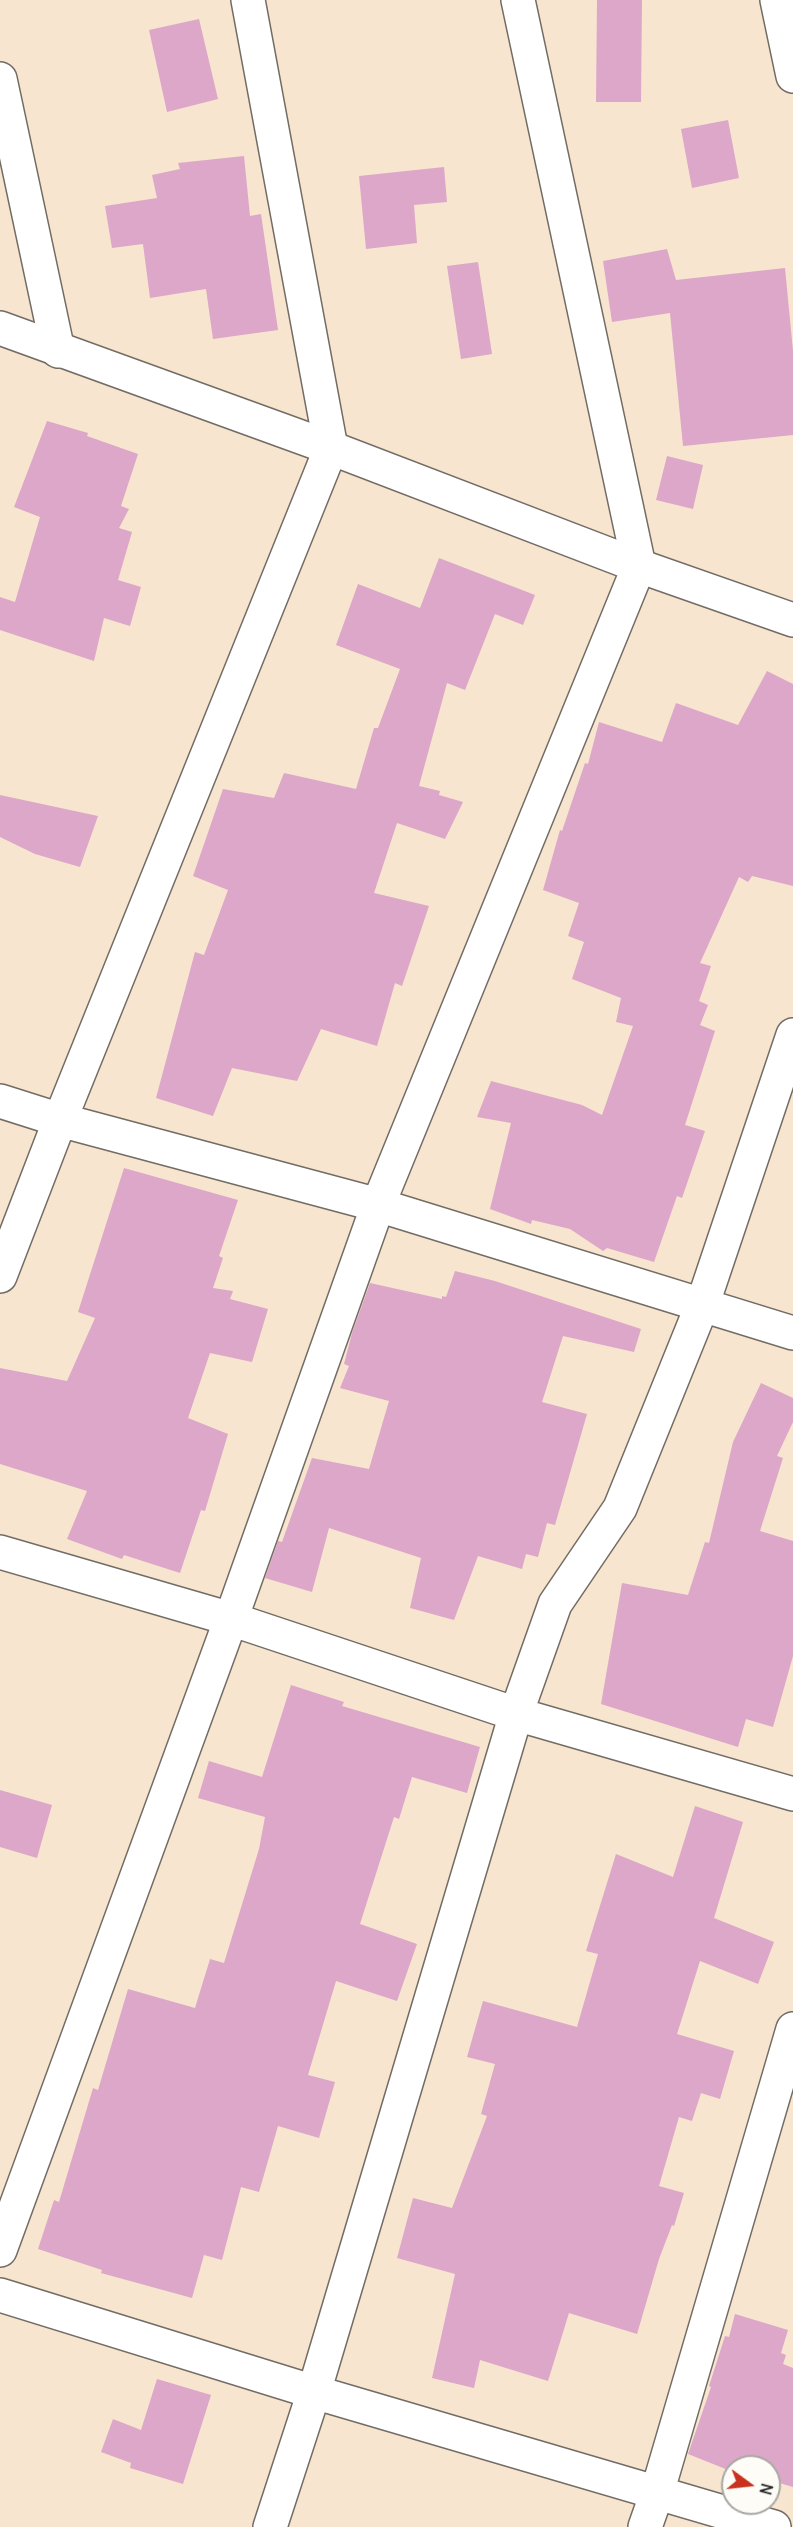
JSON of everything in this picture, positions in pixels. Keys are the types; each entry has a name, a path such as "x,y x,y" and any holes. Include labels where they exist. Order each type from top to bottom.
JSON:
{"street":[{"path":"0,1276 60,1120 331,448 248,0"},
{"path":"0,2250 231,1619 378,1205 639,566 518,0"},
{"path":"777,0 793,76"},
{"path":"0,79 58,351"},
{"path":"1,330 331,448 639,566 793,620"},
{"path":"270,2527 314,2392 516,1714 555,1604 620,1508 703,1303 793,1035"},
{"path":"0,1101 60,1120 378,1205 703,1303 793,1333"},
{"path":"0,1552 231,1619 516,1714 793,1794"},
{"path":"645,2527 657,2493 793,2029"},
{"path":"0,2295 314,2392 774,2527"}],"building":[{"path":"597,0 642,0 641,102 596,102"},
{"path":"199,19 218,99 167,112 149,30"},
{"path":"728,120 739,178 692,188 681,129"},
{"path":"244,156 250,216 261,214 278,330 213,339 206,289 150,298 143,244 112,248 105,206 157,198 152,175 180,169 178,163"},
{"path":"444,167 447,202 414,205 417,243 366,249 359,176"},
{"path":"667,249 676,280 785,268 793,351 793,435 683,446 670,313 612,322 603,261"},
{"path":"478,262 492,354 461,359 447,266"},
{"path":"47,421 88,433 87,436 138,454 121,506 129,509 119,528 132,532 118,580 141,587 130,626 104,618 94,661 0,630 0,597 15,602 40,517 14,507"},
{"path":"667,456 703,465 693,509 656,500"},
{"path":"439,558 535,595 523,625 495,614 465,690 447,683 419,786 440,791 439,795 463,802 445,839 397,823 374,893 429,906 402,986 395,983 377,1046 321,1029 297,1081 232,1068 213,1116 156,1098 195,952 204,955 228,890 193,876 223,789 274,798 284,773 356,789 374,728 378,728 400,669 336,645 358,584 420,608"},
{"path":"767,671 793,684 793,886 752,876 748,882 739,877 700,963 711,966 699,1001 708,1005 700,1025 715,1031 685,1125 705,1131 682,1198 677,1196 654,1262 607,1248 603,1251 570,1229 532,1220 531,1224 490,1209 511,1123 477,1117 491,1081 582,1105 602,1115 633,1026 616,1022 621,998 572,979 584,942 568,936 579,903 543,890 560,830 562,831 585,763 588,764 599,722 662,742 676,703 738,725"},
{"path":"0,795 98,816 80,867 35,854 0,837"},
{"path":"124,1168 238,1200 219,1256 223,1258 213,1288 233,1291 230,1299 268,1309 252,1362 210,1353 188,1418 228,1434 205,1511 201,1510 180,1573 124,1555 122,1559 67,1539 87,1491 0,1464 0,1368 67,1381 95,1318 78,1312"},
{"path":"455,1271 495,1281 641,1329 634,1352 563,1336 542,1402 587,1414 555,1525 547,1523 538,1557 526,1554 522,1569 478,1556 454,1620 410,1608 421,1558 329,1528 312,1592 265,1578 278,1541 282,1542 312,1458 369,1469 389,1401 340,1388 349,1366 344,1364 352,1333 370,1283 442,1299 442,1296 446,1297"},
{"path":"761,1383 793,1398 793,1422 777,1456 783,1458 760,1531 793,1541 793,1656 773,1727 746,1719 738,1747 601,1704 622,1583 688,1595 705,1542 709,1543 733,1442"},
{"path":"291,1685 344,1702 342,1706 480,1747 467,1793 412,1777 399,1819 394,1817 360,1924 417,1944 397,2001 336,1981 308,2075 335,2082 319,2138 278,2126 259,2192 241,2187 222,2260 204,2255 192,2298 101,2273 102,2270 38,2249 54,2200 59,2202 93,2088 98,2090 128,1989 195,2008 210,1959 224,1963 259,1849 265,1817 198,1798 209,1761 262,1777"},
{"path":"0,1790 52,1805 37,1858 0,1847"},
{"path":"695,1806 743,1822 714,1918 774,1942 758,1984 700,1961 677,2034 734,2051 720,2099 701,2093 692,2121 679,2117 659,2186 684,2193 674,2226 672,2225 659,2259 637,2334 569,2313 548,2381 480,2360 474,2388 432,2378 455,2274 397,2258 413,2198 452,2208 487,2116 481,2114 495,2064 467,2057 483,2001 577,2027 598,1954 586,1951 616,1854 673,1877"},
{"path":"735,2314 788,2330 781,2353 786,2355 783,2364 793,2368 793,2487 781,2484 781,2455 721,2455 721,2467 688,2454 711,2387 709,2386 725,2336 729,2337"},
{"path":"157,2379 211,2395 183,2484 130,2468 131,2463 101,2452 113,2419 141,2430"}]}
